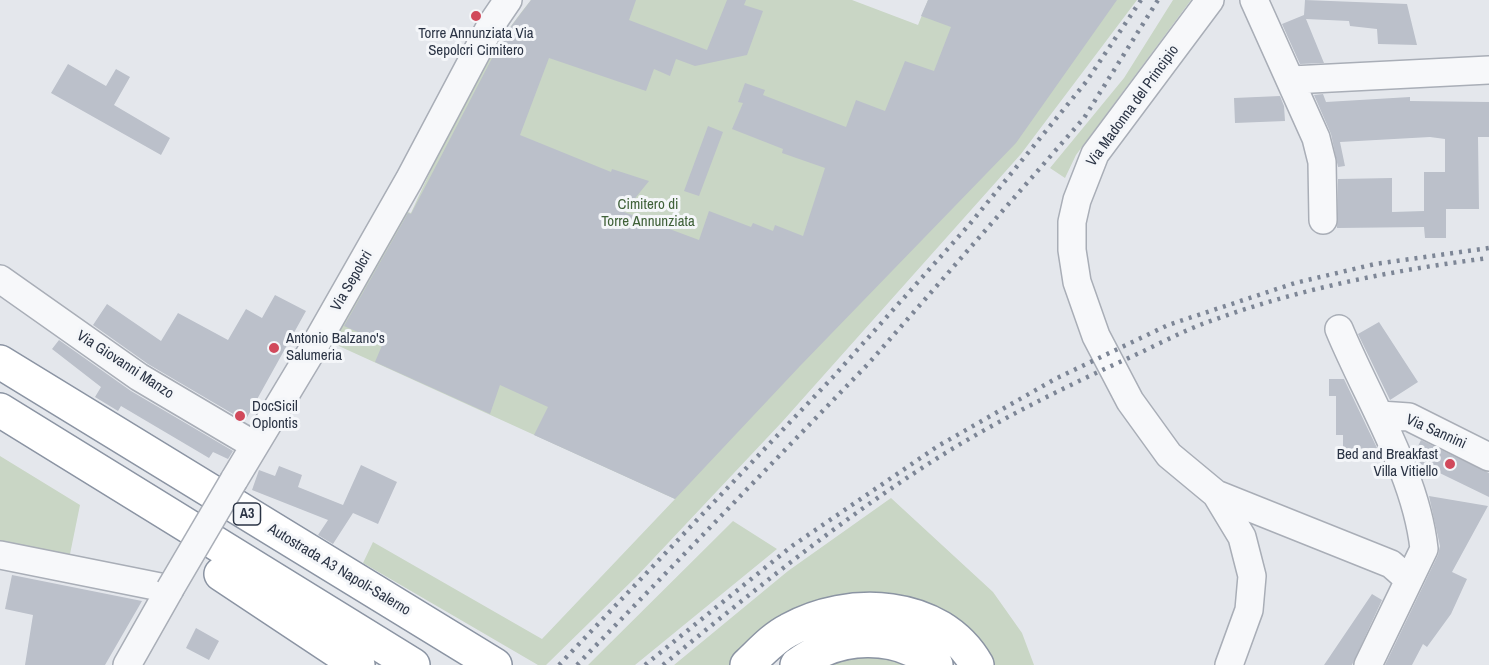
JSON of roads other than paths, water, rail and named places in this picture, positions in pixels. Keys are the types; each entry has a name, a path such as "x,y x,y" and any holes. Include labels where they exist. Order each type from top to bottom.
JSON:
{"highway":[{"name":"Autostrada A3 Napoli-Salerno","path":"0,362 495,665"},
{"path":"3,412 86,483 161,537 253,593 358,665"},
{"path":"3,412 413,665"},
{"path":"747,665 788,630 836,611 868,608 897,610 924,620 950,635 977,665"},
{"path":"797,665 832,645 859,640 901,645 926,657 936,665"}],"street":[{"name":"Via Sepolcri","path":"127,665 254,445 314,347 409,180 491,25 508,0"},
{"name":"Via Madonna del Principio","path":"1210,0 1095,154 1077,200 1072,222 1072,250 1077,282 1096,336 1130,401 1169,455 1216,494 1242,537 1252,576 1249,610 1229,665"},
{"path":"1254,0 1309,119 1322,162 1323,220"},
{"path":"1292,80 1489,70"},
{"name":"Via Giovanni Manzo","path":"0,279 139,377 254,445"},
{"path":"1339,330 1380,416 1410,492 1423,534 1424,549 1368,665"},
{"name":"Via Sannini","path":"1380,416 1409,417 1489,458"},
{"path":"1216,494 1391,564 1408,579"},
{"path":"0,555 170,589"}],"railway":[{"path":"559,665 833,377 969,225 1086,82 1141,0"},
{"path":"577,665 869,363 1084,118 1158,0"},
{"path":"645,665 792,546 938,446 1055,379 1168,325 1295,283 1375,264 1489,248"},
{"path":"663,665 770,578 880,496 957,446 1066,387 1196,327 1275,300 1381,275 1489,258"}],"place":[{"name":"Torre Annunziata Via Sepolcri Cimitero","path":"476,16"},
{"name":"Antonio Balzano's Salumeria","path":"274,348"},
{"name":"DocSicil Oplontis","path":"240,416"},
{"name":"Bed and Breakfast Villa Vitiello","path":"1450,464"}],"park label":[{"name":"Cimitero di Torre Annunziata","path":"648,214"}]}
